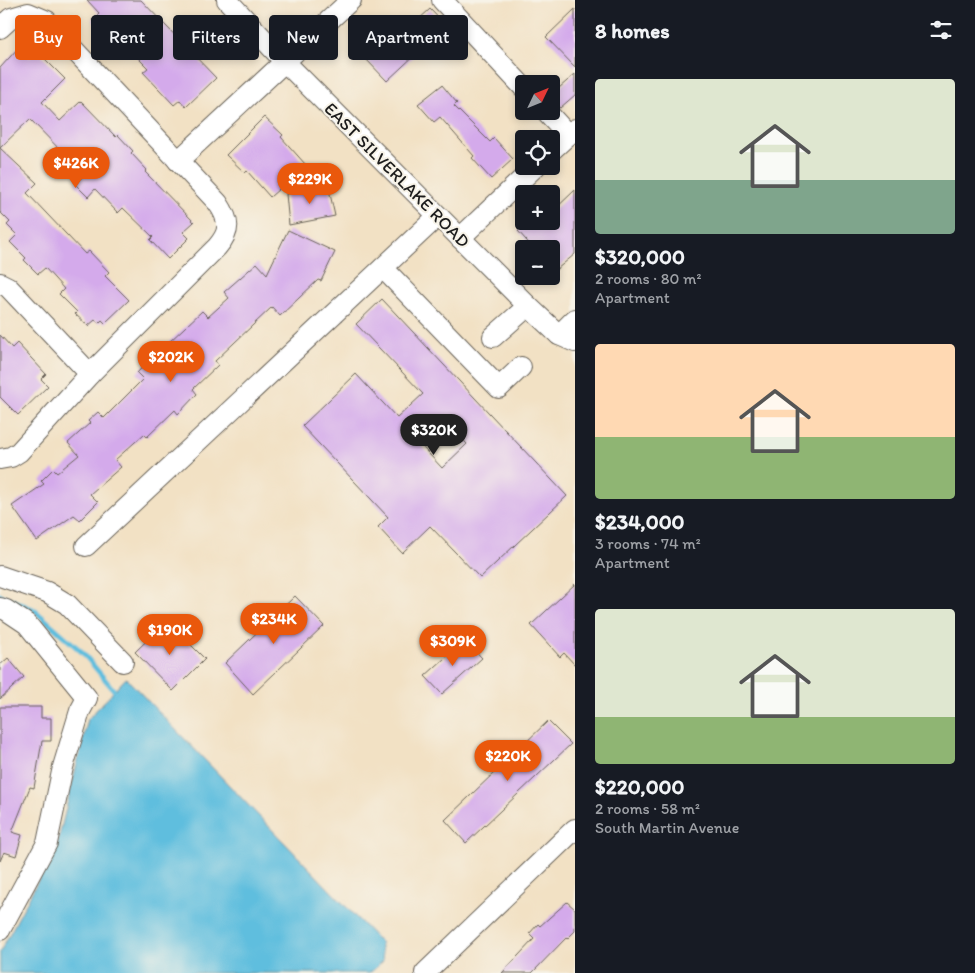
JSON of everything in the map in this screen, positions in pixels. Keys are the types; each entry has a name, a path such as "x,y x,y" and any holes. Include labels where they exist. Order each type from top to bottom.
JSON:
{"street":[{"name":"EAST SILVERLAKE ROAD","path":"227,0 284,62 528,306 567,338"},
{"path":"178,161 351,0"},
{"path":"442,0 515,78"},
{"path":"0,28 15,16 32,10 47,21 234,220 218,247 90,374 19,452 11,457 0,459"},
{"path":"557,120 572,132 560,143"},
{"path":"460,238 526,175"},
{"path":"86,546 438,216"},
{"path":"383,268 498,388 521,367"},
{"path":"0,283 8,287 90,374"},
{"path":"493,337 528,306"},
{"path":"567,338 575,319"},
{"path":"0,576 47,592 67,604 123,662"},
{"path":"0,608 27,624 87,698 80,711 63,767 47,843 0,930"},
{"path":"425,973 575,829"}],"water":[{"path":"126,678 380,942 383,961 370,973 0,973 0,952 57,845 88,719"}],"building":[{"path":"87,0 141,0 155,15 97,15 99,13"},
{"path":"430,9 436,15 424,15"},
{"path":"575,9 575,67 546,37"},
{"path":"163,23 173,33 173,60 199,60 216,78 186,107 180,100 174,105 143,72 148,68 140,60 163,60"},
{"path":"15,51 15,60 46,60 65,79 42,102 60,121 81,101 116,137 118,135 133,151 131,153 147,170 145,172 194,222 183,232 189,238 168,259 150,240 153,237 123,208 118,213 95,189 88,197 75,184 86,173 67,154 66,156 30,119 0,148 0,68"},
{"path":"367,60 410,60 387,81"},
{"path":"575,74 575,95 560,108 560,87"},
{"path":"442,85 457,103 454,106 490,142 494,138 513,159 491,179 440,117 434,122 418,104"},
{"path":"264,117 283,135 281,137 306,165 270,197 247,171 245,173 226,155"},
{"path":"0,148 37,183 27,193 85,254 89,251 109,272 105,276 129,300 105,323 102,320 99,323 95,320 88,326 75,314 77,312 59,294 64,289 45,268 38,274 24,260 26,258 10,242 17,235 7,225 10,222 0,212"},
{"path":"328,185 335,216 289,225 286,194"},
{"path":"575,190 575,254 560,266 560,240 526,240 518,231 560,230 560,204"},
{"path":"288,230 335,252 321,281 318,280 280,316 272,307 215,361 218,365 193,389 197,394 178,414 175,410 147,437 144,434 115,460 121,467 90,494 98,502 80,520 74,515 37,541 12,506 44,484 41,481 53,469 57,473 79,455 68,443 90,423 88,421 98,412 104,418 143,379 137,373 148,361 154,367 173,348 168,343 202,311 208,317 229,298 224,292 257,263 267,274"},
{"path":"382,299 567,496 480,578 430,526 402,553 378,527 388,517 302,426 356,374 397,418 423,394 356,324","holes":["441,416 467,444 442,468 416,440"]},
{"path":"0,335 12,348 17,343 46,374 41,379 48,386 18,415 0,397"},
{"path":"575,584 575,665 564,653 560,657 531,625"},
{"path":"295,596 324,626 253,694 225,663"},
{"path":"167,621 205,659 173,691 135,652"},
{"path":"465,640 482,658 442,694 425,676"},
{"path":"8,658 24,677 0,699 0,665"},
{"path":"0,707 41,707 41,718 51,718 51,741 42,741 34,788 30,787 12,832 22,835 16,856 4,852 0,861"},
{"path":"548,721 571,744 466,843 445,820"},
{"path":"567,902 575,909 575,931 532,973 502,973 534,939 529,934 538,924 540,926"}],"waterway":[{"path":"0,595 33,609 82,652 118,695"}]}
